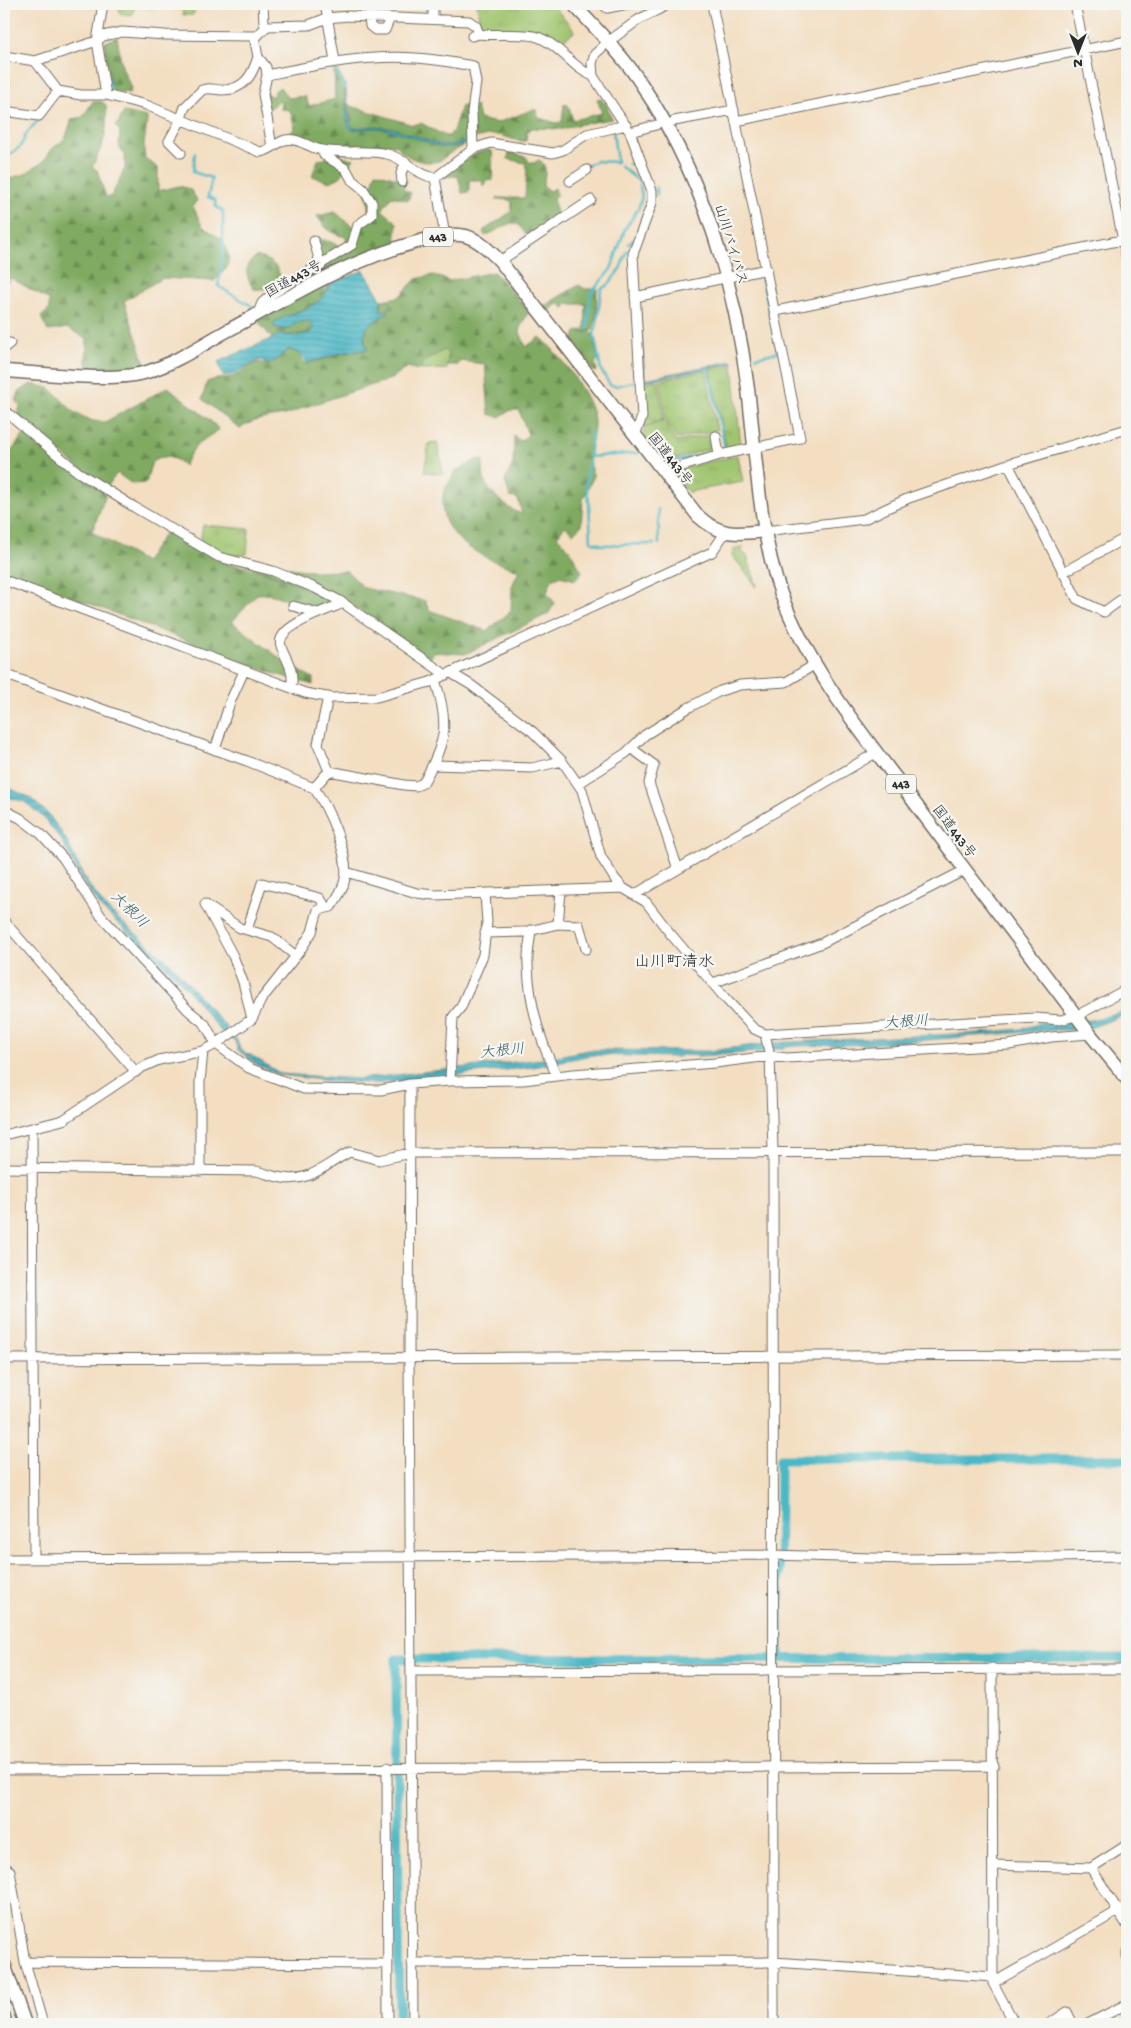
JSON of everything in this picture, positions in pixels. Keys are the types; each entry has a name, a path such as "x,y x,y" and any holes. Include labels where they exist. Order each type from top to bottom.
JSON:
{"highway":[{"name":"山川バイパス","path":"573,4 642,83 688,164 711,222 728,279 744,358 765,531"},
{"name":"国道443号","path":"4,371 106,376 135,375 158,368 365,258 392,248 445,236 465,236 480,243 500,260 698,516 707,524 725,533"},
{"name":"国道443号","path":"765,531 781,593 798,636 814,665 837,699 965,870 1076,1016 1127,1079"},
{"path":"725,533 765,531"},
{"path":"4,1964 25,2024"},
{"path":"4,2018 5,2024"}],"street":[{"path":"103,4 97,41 106,95"},
{"path":"263,4 264,23 267,26"},
{"path":"325,4 335,61"},
{"path":"433,4 433,19"},
{"path":"602,4 607,8 628,4"},
{"path":"635,435 642,417 633,254 652,203 652,191 628,128 593,76 592,63 595,54 608,42 638,20 669,4"},
{"path":"663,472 719,455 800,438 776,312 712,4"},
{"path":"1075,4 1125,239 1127,260"},
{"path":"255,38 267,26 309,25 327,18 348,16 469,22 476,26 475,35 537,36 562,51 586,74 593,76"},
{"path":"4,56 34,61 97,41 103,36 122,32 165,36 254,36 255,38"},
{"path":"181,153 169,141 185,107 202,90 224,90 245,84 251,76 258,57 255,38"},
{"path":"736,121 1127,41"},
{"path":"258,57 263,61 268,74 263,94 272,147"},
{"path":"268,74 335,61 416,58 473,66 476,82 472,112 473,149"},
{"path":"34,61 58,91 81,95 106,95 181,118 260,152 284,140 294,140 322,150 341,153 386,154 406,162 428,180 445,236"},
{"path":"4,111 39,116 58,91"},
{"path":"674,122 734,110"},
{"path":"428,180 473,149 491,143 553,153 563,150 587,134 656,125"},
{"path":"257,315 262,303 272,294 321,266 352,245 358,225 372,215 372,203 363,189 352,180 346,169 324,155 322,150"},
{"path":"358,156 371,160"},
{"path":"402,182 401,173 406,162"},
{"path":"570,181 587,170"},
{"path":"500,260 591,200"},
{"path":"776,312 1125,239"},
{"path":"314,240 321,266"},
{"path":"635,298 767,269"},
{"path":"4,410 78,472 219,557 273,571 315,588 344,604 449,674 471,685 533,732 562,761 578,784 589,808 592,830 601,857 623,888 646,902 754,1029 765,1035 1035,1018 1061,1020 1076,1016 1127,989"},
{"path":"765,531 864,519 909,498 1008,464 1127,429"},
{"path":"716,436 719,455"},
{"path":"1008,464 1077,600 1104,612 1122,600 1127,603"},
{"path":"4,580 305,693 328,697 377,697 401,692 449,674 712,552 725,533"},
{"path":"1062,573 1127,537"},
{"path":"297,623 292,604 318,613"},
{"path":"292,682 291,664 281,647 280,639 284,632 297,623 318,613 344,604"},
{"path":"578,784 631,748 645,735 688,708 720,691 740,685 786,682 814,665"},
{"path":"215,750 230,702 244,670"},
{"path":"4,674 314,788 334,826 346,872 342,891 331,907 318,910 312,932 296,956 261,1000 252,1019 204,1051 159,1060 136,1072 63,1120 4,1135"},
{"path":"329,771 416,786 423,783 433,765 445,724 435,680"},
{"path":"328,697 318,744 329,771"},
{"path":"631,748 654,765 649,783 678,869"},
{"path":"634,895 872,755"},
{"path":"433,765 532,768 562,761"},
{"path":"314,788 329,771"},
{"path":"4,810 20,818 47,840 63,858 101,916 188,1010 205,1024 216,1044 250,1068 304,1089 381,1090 450,1079 523,1080 715,1063 770,1055 787,1058 1009,1045 1051,1037 1090,1034"},
{"path":"713,983 822,943 965,870"},
{"path":"346,872 434,895 623,888"},
{"path":"248,930 262,883 320,898 326,908"},
{"path":"558,924 561,891"},
{"path":"450,1079 453,1017 461,1007 483,955 485,894"},
{"path":"252,1019 243,982 233,956 205,904 240,928 272,937 296,956"},
{"path":"4,921 136,1072"},
{"path":"485,933 531,930 558,924 579,924 586,949"},
{"path":"531,930 528,965 531,1000 542,1039 556,1076"},
{"path":"765,1035 770,1055 773,1151 774,2024"},
{"path":"200,1171 200,1082 204,1051"},
{"path":"410,1084 409,1357 413,2024"},
{"path":"32,1129 34,1558"},
{"path":"4,1168 256,1171 282,1178 302,1179 315,1174 350,1152 379,1160 410,1153 1127,1152"},
{"path":"4,1359 1127,1355"},
{"path":"4,1558 773,1555 905,1559 1127,1556"},
{"path":"992,1668 994,1980 1015,2024"},
{"path":"411,1671 1127,1669"},
{"path":"4,1770 994,1766"},
{"path":"387,1767 388,2024"},
{"path":"993,1866 1091,1868 1127,1845"},
{"path":"6,1868 10,1871 25,1962 43,2024"},
{"path":"1091,1868 1127,1925"},
{"path":"412,1963 774,1962 994,1980 1127,1906"},
{"path":"25,1962 388,1964"},
{"path":"1088,2024 1127,2004"},
{"path":"1049,2024 1067,2012 1072,2024"}],"green space":[{"path":"122,4 197,4 193,15 183,15 183,10 177,9 134,7 133,14 129,16 120,14 119,10"},
{"path":"477,4 552,4 574,32 557,45 537,33 484,32 480,27"},
{"path":"117,37 122,67 131,88 130,93 112,91 104,43"},
{"path":"334,65 346,86 347,102 351,106 413,125 421,123 445,136 449,136 453,131 461,106 467,106 469,112 476,106 479,119 497,123 536,110 539,118 556,123 562,122 564,104 568,105 573,120 602,113 597,99 600,98 607,106 612,119 575,125 563,129 532,128 527,132 526,141 499,135 480,137 468,140 463,146 441,160 433,162 409,157 396,145 338,146 288,135 295,128 290,110 280,109 281,101 278,101 267,111 265,92 272,97 280,87 288,98 305,96 309,106 335,99"},
{"path":"93,101 102,102 106,105 104,138 92,167 97,170 106,197 111,197 125,168 125,155 119,146 120,131 116,127 124,112 147,117 144,147 145,158 158,168 158,191 179,186 190,189 197,200 193,206 202,226 223,240 229,257 227,268 214,281 162,278 124,301 146,366 127,371 91,370 86,363 87,339 67,328 48,331 41,317 49,310 49,300 11,278 4,286 4,180 25,174 43,162 53,148 65,139 72,119 83,117"},
{"path":"487,150 492,151 493,180 486,181 486,185 483,186 482,180 469,180 469,192 462,193 458,176 439,177 475,154"},
{"path":"509,152 526,157 530,163 539,160 542,162 545,168 543,186 549,191 555,188 557,196 553,200 558,214 563,216 527,236 518,224 511,223 485,236 483,231 511,212 512,202 497,198 525,198 527,168 525,163 508,159"},
{"path":"330,153 354,159 340,177 330,182 312,176 318,160 325,159"},
{"path":"376,172 407,181 403,189 411,193 408,200 392,196 382,210 397,223 395,244 269,301 273,296 319,268 314,245 320,239 331,242 347,251 346,237 329,230 317,216 335,212 359,232 360,227 372,219 364,186 372,185"},
{"path":"257,256 273,264 280,275 280,280 271,287 254,289 247,276 249,263"},
{"path":"494,272 529,311 519,330 526,347 540,337 565,364 582,389 593,413 594,430 590,464 594,476 583,498 581,526 573,533 565,526 557,536 569,549 582,572 575,580 560,576 552,579 547,593 555,603 548,614 465,654 433,652 430,659 343,600 228,558 248,559 305,570 347,571 364,588 425,601 429,610 487,631 511,611 512,586 519,570 491,560 464,544 453,533 446,521 442,508 444,492 454,472 478,459 483,460 484,480 490,490 506,505 522,514 518,499 510,497 505,481 513,463 514,436 521,441 528,435 519,410 511,410 499,417 489,414 485,364 460,361 458,365 441,365 429,357 419,370 407,367 391,379 302,408 295,412 255,421 240,429 202,399 207,382 231,377 253,364 263,363 268,365 289,350 298,353 304,363 307,364 345,353 367,350 364,337 367,327 389,312 387,309 381,311 382,300 399,297 416,279 433,275 449,281"},
{"path":"330,282 321,301 274,322 274,327 285,330 299,322 310,321 313,324 311,332 272,338 260,324 259,320"},
{"path":"579,285 585,289 597,289 596,319 592,331 585,329 586,304 566,304 565,308 560,304 545,312 542,307"},
{"path":"582,330 590,331 593,334 598,359 595,363 597,371 595,372 584,363 584,357 580,357 580,352 573,342 576,332"},
{"path":"444,350 448,353 447,369 421,370 421,363"},
{"path":"733,365 741,447 727,449 710,369"},
{"path":"706,370 717,430 677,439 666,420 659,380"},
{"path":"657,380 664,419 644,427 643,383"},
{"path":"31,384 50,388 75,413 93,421 105,422 168,387 219,430 198,445 184,466 168,457 159,458 152,463 146,483 132,484 117,473 107,487 93,479 17,418 20,406 16,401 19,392"},
{"path":"664,420 676,442 713,434 715,447 665,462 644,436 643,429"},
{"path":"25,432 106,494 92,532 145,562 167,530 222,562 262,571 310,588 315,593 337,602 322,607 310,608 276,596 257,594 232,622 289,665 313,678 313,685 269,672 4,571 4,462"},
{"path":"437,442 443,474 424,472 429,443"},
{"path":"738,455 743,482 688,492 672,471"},
{"path":"203,525 249,529 247,554 226,556 200,542"},
{"path":"735,548 744,548 741,551 747,556 757,587 732,555"}],"water":[{"path":"344,87 351,126 354,128 374,126 396,129 441,145 452,145 466,141 467,143 453,147 441,147 398,132 376,128 352,130 348,126"},
{"path":"364,270 381,299 380,311 389,311 367,327 364,337 367,349 345,352 307,363 299,353 289,349 275,361 268,364 262,360 233,374 223,376 218,362 280,335 296,336 311,333 313,324 310,321 299,322 286,330 275,327 274,322 314,304 321,299 330,284"},
{"path":"639,301 645,379 732,361 733,363 644,381"},
{"name":"大根川","path":"4,786 29,797 49,815 66,839 86,881 105,907 172,965 237,1040 240,1049 281,1074 359,1079 543,1059 588,1050 710,1051 771,1043 1022,1029 1041,1023 1091,1020 1125,1011 1127,1007 1127,1014 1085,1030 1052,1030 874,1044 792,1046 766,1051 701,1056 591,1055 533,1067 379,1083 340,1082 279,1075 258,1065 238,1050 235,1041 224,1035 188,990 168,969 100,907 81,879 62,841 44,818 25,802 4,796"}],"waterway":[{"path":"85,4 99,8"},
{"path":"335,65 344,88"},
{"path":"106,70 112,93"},
{"path":"4,159 21,146 26,134 40,118"},
{"path":"464,143 468,130"},
{"path":"587,166 596,161 617,162 613,132"},
{"path":"195,153 193,172 212,178 208,197 215,200 216,207 223,211 223,255 218,286 255,308"},
{"path":"629,164 638,163"},
{"path":"587,329 591,293 611,269 625,229 638,209 642,197 639,181 620,166"},
{"path":"656,187 657,195"},
{"path":"629,244 633,240"},
{"path":"627,251 620,269 608,285 601,289 594,334 601,370 610,385 616,386 636,381"},
{"path":"756,357 778,352 761,274"},
{"path":"708,367 725,449 721,450"},
{"path":"592,432 586,485 591,541 602,545 654,544"},
{"path":"655,447 669,463 716,451"},
{"path":"589,457 638,453"},
{"path":"658,509 659,544"},
{"path":"779,1658 780,1459 1127,1459"},
{"path":"399,2024 396,1659 1127,1658"}],"district":[{"name":"山川町清水","path":"674,960"}]}
